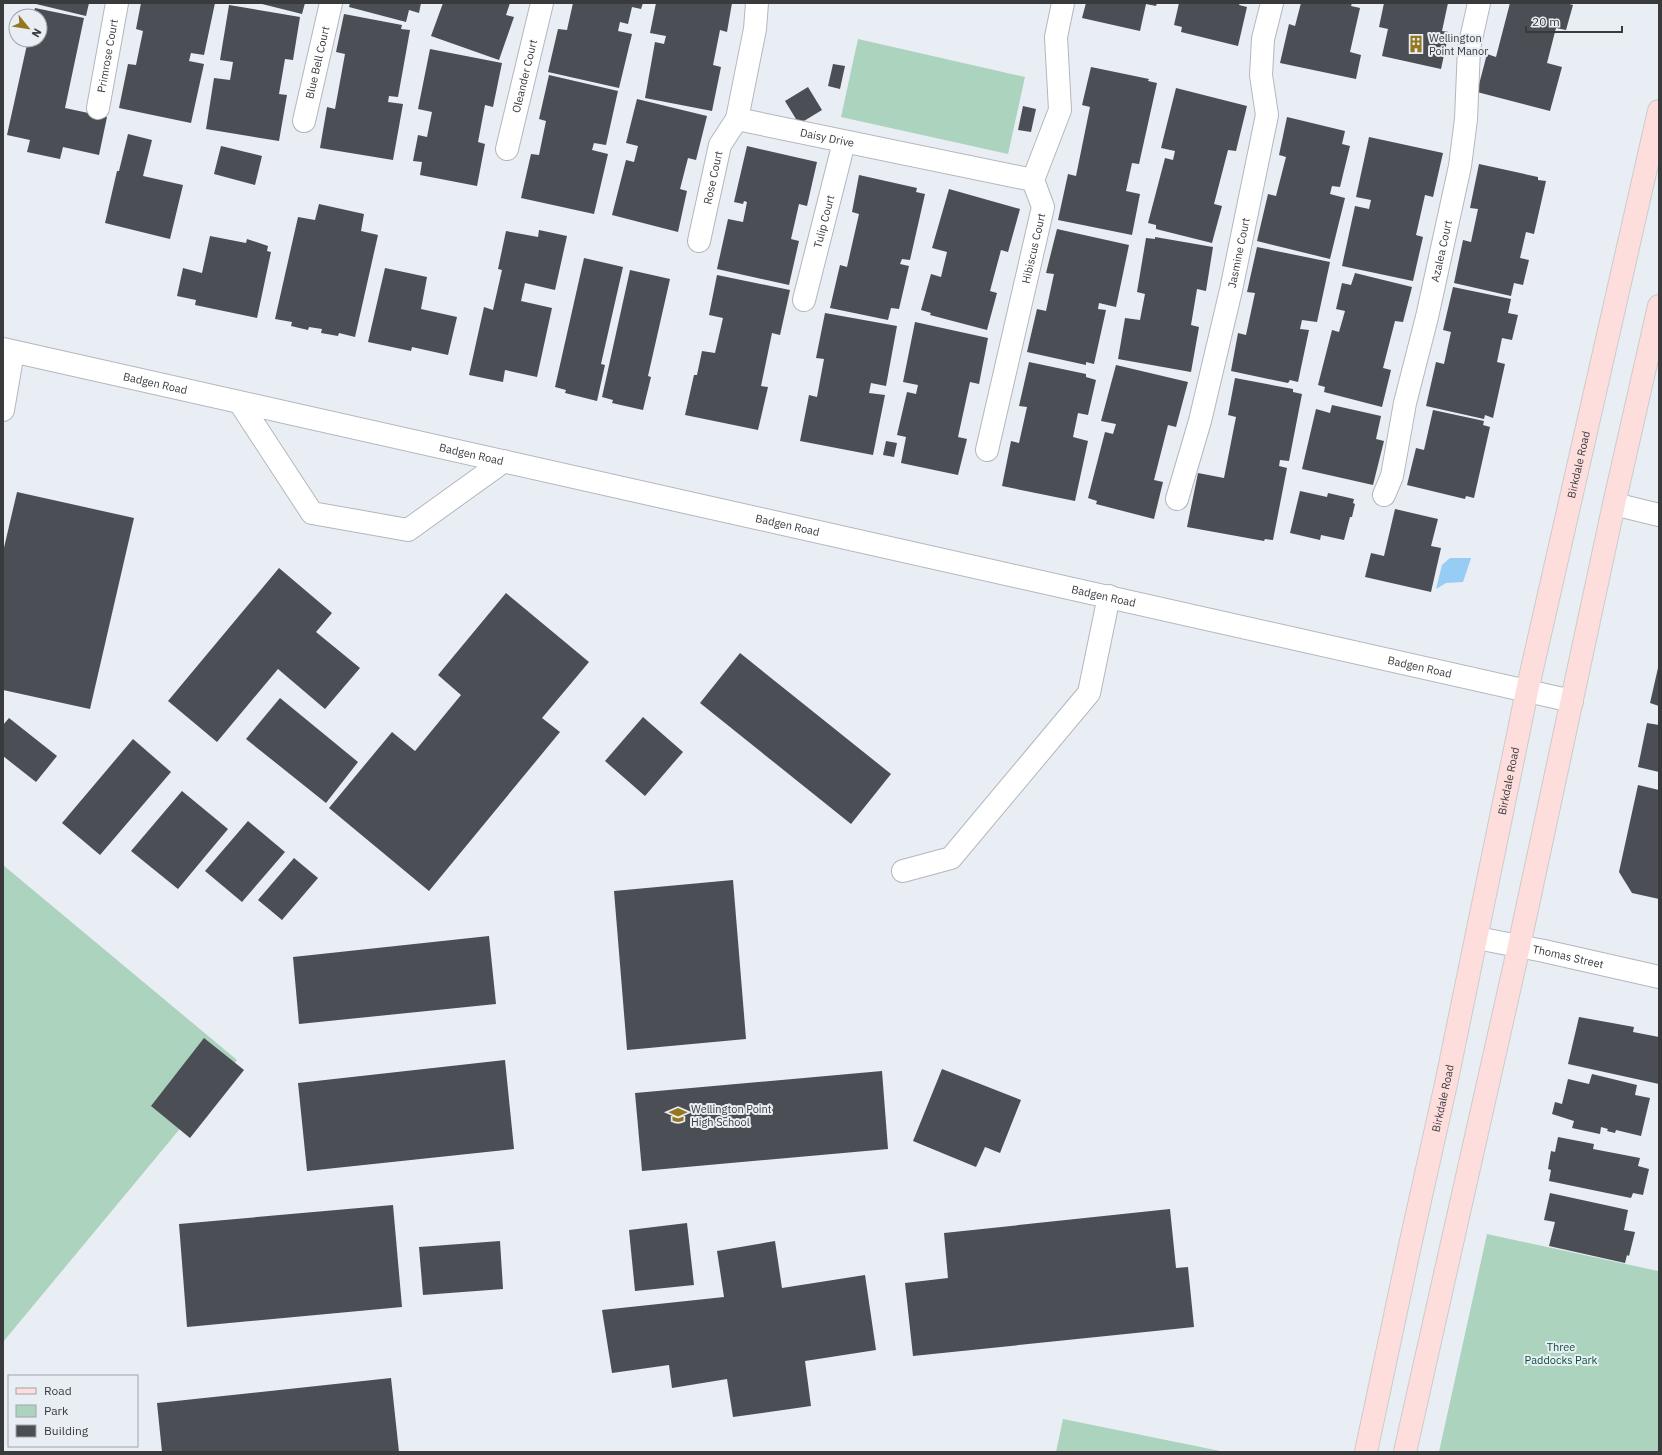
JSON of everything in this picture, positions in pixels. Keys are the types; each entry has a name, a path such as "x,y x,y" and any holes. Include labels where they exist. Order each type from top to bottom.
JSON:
{"main road":[{"name":"Birkdale Road","path":"1366,1452 1408,1250 1446,1084 1477,938 1527,691 1659,111"},
{"path":"1405,1452 1519,946 1614,504 1659,306"}],"street":[{"name":"Primrose Court","path":"98,108 117,3"},
{"name":"Blue Bell Court","path":"304,121 331,3"},
{"name":"Oleander Court","path":"507,149 542,3"},
{"path":"737,119 755,29 757,3"},
{"path":"1033,180 1060,110 1056,37 1063,3"},
{"name":"Jasmine Court","path":"1177,499 1200,421 1229,298 1267,114 1261,75 1263,39 1272,3"},
{"name":"Azalea Court","path":"1384,495 1392,476 1406,403 1427,317 1460,166 1466,118 1469,48 1479,3"},
{"name":"Daisy Drive","path":"737,119 1033,180"},
{"name":"Rose Court","path":"698,240 720,145 737,119"},
{"name":"Tulip Court","path":"804,300 844,142"},
{"name":"Hibiscus Court","path":"987,450 1043,207 1033,180"},
{"path":"3,410 8,350"},
{"name":"Badgen Road","path":"8,350 1572,701"},
{"path":"240,403 312,512 408,530 504,461"},
{"path":"1614,504 1659,515"},
{"path":"904,871 951,858 1089,693 1109,596"},
{"name":"Thomas Street","path":"1477,938 1519,946 1659,978"}],"green space":[{"path":"858,39 1025,77 1008,154 841,117"},
{"path":"3,865 237,1060 3,1342"},
{"name":"Three Paddocks Park","path":"1487,1234 1658,1271 1659,1269 1659,1452 1439,1452"},
{"path":"1063,1419 1225,1452 1056,1452"}],"water":[{"path":"1450,558 1471,558 1463,582 1446,583 1436,589 1442,565"}],"building":[{"path":"89,3 86,16 36,4"},
{"path":"141,3 215,3 204,55 191,53 189,61 204,64 191,123 119,108 128,64 136,65 143,31 136,29"},
{"path":"258,3 305,3 302,14"},
{"path":"350,3 421,3 419,13 409,10 406,22 349,7"},
{"path":"443,3 510,3 506,15 514,17 499,60 431,36"},
{"path":"573,3 643,3 641,9 632,7 628,24 620,22 618,31 632,34 619,88 548,72 558,29 567,30"},
{"path":"656,3 732,3 727,32 720,30 713,65 721,67 712,111 645,98 655,42 664,44 666,36 650,33"},
{"path":"1086,3 1157,3 1156,6 1146,4 1140,31 1082,18"},
{"path":"1179,3 1240,3 1239,5 1247,7 1238,46 1181,32 1182,27 1174,25"},
{"path":"1301,3 1352,3 1351,6 1360,8 1350,52 1361,55 1356,79 1280,63 1289,24 1295,26"},
{"name":"Wellington Point Manor","path":"1384,3 1448,3 1442,31 1449,32 1441,69 1382,56 1388,29 1379,27"},
{"path":"1510,3 1566,3 1573,5 1566,30 1556,28 1547,63 1562,67 1550,111 1477,92 1487,54 1496,57"},
{"path":"229,5 300,17 293,60 285,59 279,94 287,95 279,141 206,129 214,78 230,80 233,62 220,60"},
{"path":"48,11 84,18 65,108 107,117 99,155 63,147 60,159 27,152 30,140 7,135 26,48 48,48"},
{"path":"344,14 402,25 401,29 410,30 398,97 389,96 388,102 403,104 393,160 320,148 327,107 335,109 345,54 336,52"},
{"path":"430,49 502,63 493,107 485,105 478,142 485,144 477,186 420,175 422,162 413,161 418,135 427,137 432,112 418,109"},
{"path":"833,64 845,66 840,89 828,86"},
{"path":"1091,67 1149,79 1148,81 1157,83 1139,164 1132,163 1126,191 1140,194 1132,235 1058,220 1068,174 1076,176 1090,107 1082,105"},
{"path":"549,75 618,91 606,145 594,143 592,150 608,154 594,214 521,198 531,154 539,155 546,121 539,119"},
{"path":"808,87 822,110 799,124 785,101"},
{"path":"1176,88 1247,106 1236,151 1228,150 1214,204 1222,206 1212,243 1156,229 1156,225 1148,223 1165,158 1173,160 1175,151 1161,148"},
{"path":"637,99 707,116 696,160 688,158 680,189 687,191 678,232 612,215 626,160 634,162 638,146 626,143"},
{"path":"1023,106 1036,109 1031,132 1018,130"},
{"path":"1287,117 1345,131 1342,144 1350,146 1340,187 1332,186 1330,194 1345,198 1330,259 1257,241 1268,194 1276,196 1286,157 1279,155"},
{"path":"128,134 152,140 143,176 183,185 170,239 105,223 117,171 119,171"},
{"path":"1369,137 1443,153 1433,197 1425,195 1416,235 1423,237 1413,281 1342,266 1355,206 1369,209 1371,200 1356,197"},
{"path":"221,146 262,156 255,185 214,174"},
{"path":"747,146 817,162 807,206 799,204 791,239 799,241 789,285 717,269 728,219 743,222 747,202 744,201 743,204 734,202"},
{"path":"1479,164 1538,177 1538,180 1546,181 1534,234 1526,232 1520,258 1529,260 1523,285 1514,283 1511,296 1454,283 1463,240 1471,242 1478,209 1470,208"},
{"path":"859,175 917,188 916,192 925,194 910,260 902,259 900,264 909,266 899,309 891,308 888,320 830,308 840,265 847,267 859,214 852,212"},
{"path":"949,189 1020,209 1008,252 1001,250 990,291 997,293 987,330 930,315 931,313 921,310 931,274 941,277 947,252 932,248"},
{"path":"319,204 364,214 361,231 378,235 355,337 339,333 338,336 321,333 322,329 309,327 308,330 291,326 292,322 275,319 298,217 315,220"},
{"path":"1057,229 1129,245 1116,307 1099,303 1098,309 1106,310 1094,364 1086,362 1086,365 1027,352 1037,309 1046,311 1054,274 1046,273"},
{"path":"539,230 567,236 555,290 525,283 521,301 552,308 537,377 505,370 503,382 469,375 484,307 493,310 502,270 498,269 506,231 538,237"},
{"path":"210,236 246,243 247,239 268,246 267,251 271,252 257,318 195,305 196,300 177,296 183,268 202,273"},
{"path":"1155,237 1213,247 1206,291 1197,289 1191,325 1199,327 1191,372 1118,359 1125,318 1140,320 1145,294 1137,292 1146,238 1155,239"},
{"path":"1257,247 1330,262 1317,322 1302,320 1300,329 1309,330 1298,382 1290,380 1288,383 1231,371 1238,333 1246,335 1255,293 1247,292"},
{"path":"584,258 623,267 601,364 605,365 597,401 565,393 566,390 555,387"},
{"path":"385,268 427,277 421,309 457,317 448,355 412,347 411,351 368,342"},
{"path":"630,270 670,279 648,376 651,377 643,410 612,403 613,400 602,397"},
{"path":"1355,273 1412,287 1403,322 1395,321 1383,368 1391,370 1382,407 1324,392 1325,387 1318,385 1332,330 1339,332 1345,311 1336,309 1342,283 1351,285"},
{"path":"717,275 790,290 780,335 772,333 761,386 768,387 758,430 685,415 694,375 697,375 702,351 715,353 723,318 709,315"},
{"path":"1453,287 1511,299 1508,313 1518,315 1512,340 1502,338 1497,362 1505,364 1493,418 1485,415 1484,419 1426,406 1436,362 1444,364 1451,332 1443,330"},
{"path":"825,313 897,326 886,386 871,383 869,393 885,395 873,455 800,441 809,395 817,397 824,359 816,358"},
{"path":"915,322 988,338 979,384 970,382 958,437 967,439 958,475 901,463 906,437 897,435 907,392 916,394 918,385 903,382"},
{"path":"1029,362 1086,374 1086,377 1096,380 1088,415 1078,413 1073,437 1088,441 1075,501 1002,486 1011,441 1019,443 1027,407 1019,406"},
{"path":"1116,365 1188,382 1176,427 1168,425 1154,480 1163,482 1154,519 1096,504 1097,501 1088,498 1105,432 1113,434 1116,424 1101,421"},
{"path":"1235,378 1293,389 1293,392 1302,394 1289,461 1280,460 1279,466 1287,468 1273,540 1265,539 1264,541 1187,527 1198,473 1224,478 1236,417 1228,415"},
{"path":"1332,405 1381,416 1376,439 1384,441 1373,485 1302,469 1316,409 1330,413"},
{"path":"1433,410 1484,421 1483,425 1490,427 1474,498 1466,496 1465,499 1407,485 1416,448 1424,450"},
{"path":"886,441 897,443 894,457 883,455"},
{"path":"1300,491 1327,497 1328,493 1354,499 1353,503 1355,504 1352,517 1350,517 1344,540 1321,535 1320,540 1290,533"},
{"path":"17,492 134,518 90,709 3,690 3,552"},
{"path":"1395,509 1438,519 1431,546 1441,548 1431,592 1365,577 1371,553 1384,556"},
{"path":"279,568 332,613 316,632 360,668 325,709 278,669 217,742 168,701"},
{"path":"506,593 589,662 542,718 560,732 429,891 329,808 392,732 415,751 461,695 438,675"},
{"path":"740,653 891,774 851,824 700,703"},
{"path":"1659,668 1659,706 1650,703"},
{"path":"280,698 358,762 326,803 246,739"},
{"path":"643,717 683,752 645,796 605,761"},
{"path":"9,718 57,756 36,782 3,756 3,725"},
{"path":"1647,723 1659,725 1659,772 1638,767"},
{"path":"133,739 171,772 100,855 62,823"},
{"path":"1638,785 1659,790 1659,899 1632,893 1619,872"},
{"path":"182,791 228,829 178,889 131,851"},
{"path":"248,821 285,852 242,902 205,871"},
{"path":"294,858 318,878 282,920 258,900"},
{"path":"733,880 746,1039 627,1050 614,891"},
{"path":"489,936 496,1004 299,1024 293,957"},
{"path":"1579,1017 1634,1027 1633,1032 1659,1037 1659,1084 1568,1064"},
{"path":"204,1038 244,1070 190,1138 151,1106"},
{"path":"505,1060 514,1149 307,1171 298,1083"},
{"path":"942,1069 1021,1100 1000,1153 985,1147 976,1167 913,1141"},
{"path":"882,1071 888,1149 642,1171 635,1093"},
{"path":"1592,1074 1637,1085 1635,1095 1650,1098 1641,1136 1616,1130 1615,1133 1607,1131 1608,1129 1601,1127 1600,1134 1572,1128 1574,1121 1552,1114 1555,1102 1562,1104 1568,1079 1589,1084"},
{"path":"1558,1137 1594,1144 1593,1149 1640,1158 1638,1166 1649,1169 1643,1195 1633,1193 1631,1198 1549,1181 1551,1170 1548,1169 1551,1151 1555,1152"},
{"path":"1550,1193 1628,1210 1624,1230 1635,1232 1629,1256 1627,1255 1625,1263 1549,1246 1555,1222 1544,1220"},
{"path":"393,1205 402,1307 187,1327 179,1224"},
{"path":"1170,1209 1176,1268 1188,1267 1194,1327 913,1356 905,1283 948,1278 944,1233"},
{"path":"687,1223 694,1285 635,1291 629,1230"},
{"path":"500,1241 503,1289 423,1295 419,1247"},
{"path":"775,1241 782,1288 865,1275 876,1350 805,1361 811,1406 733,1417 727,1379 672,1388 669,1365 612,1373 602,1310 724,1297 717,1251"},
{"path":"391,1378 399,1452 162,1452 157,1403"}],"place":[{"name":"Wellington Point Manor","path":"1416,44"},
{"name":"Wellington Point High School","path":"678,1115"}]}
